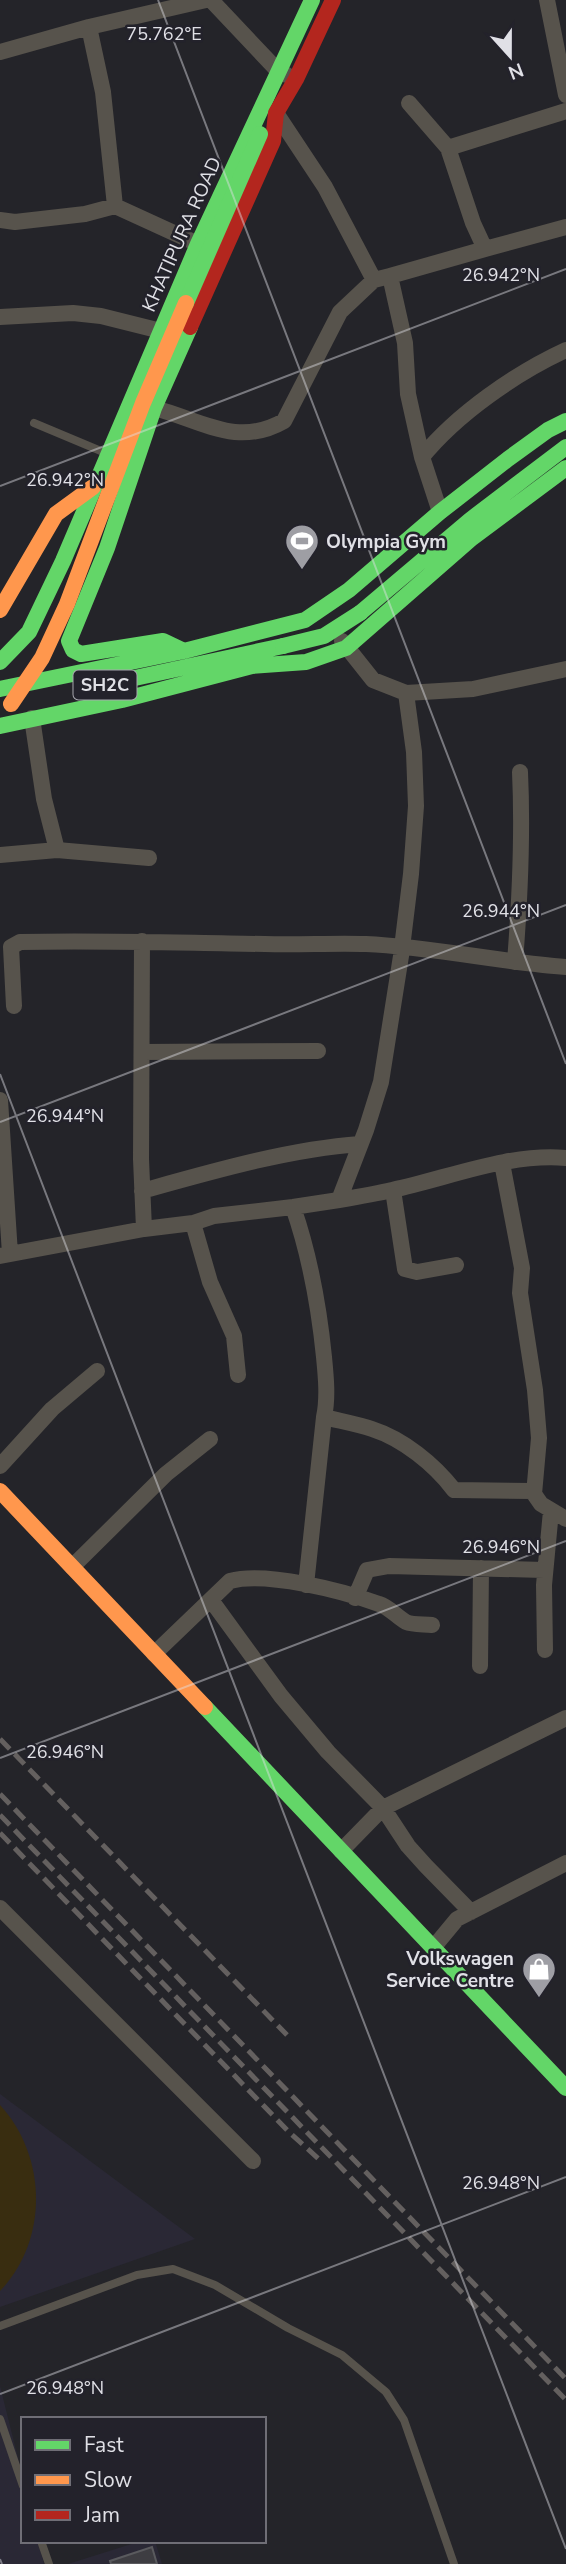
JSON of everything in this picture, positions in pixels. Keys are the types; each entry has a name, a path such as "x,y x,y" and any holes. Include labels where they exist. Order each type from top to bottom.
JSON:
{"main road":[{"name":"KHATIPURA ROAD","path":"0,662 29,632 198,244 312,0"},
{"path":"5,705 43,658 143,403 260,134 296,79 333,0"},
{"path":"184,652 163,641 88,654 77,653 71,649 69,641 107,548 154,408 273,141 276,113"},
{"path":"0,689 184,652 305,620 349,590 440,512 548,430 566,421"},
{"name":"SH2C","path":"90,688 317,641 332,634 470,520 566,447"},
{"path":"0,726 252,666 306,662 346,648 472,538 566,468"},
{"path":"0,610 56,514 93,487"},
{"path":"5,705 37,698"},
{"path":"0,1492 566,2088"}],"street":[{"path":"0,52 89,27 208,0 279,72 296,79"},
{"path":"547,0 566,95"},
{"path":"89,27 103,92 115,206"},
{"path":"410,103 448,148 473,223 485,249"},
{"path":"448,148 566,111"},
{"path":"276,113 382,278 405,343 408,394 422,457 440,512"},
{"path":"0,220 27,221 85,214 115,206 198,244"},
{"path":"154,408 228,432 255,434 268,430 284,421 340,312 382,278 566,227"},
{"path":"0,317 73,313 101,316 161,331"},
{"path":"422,457 437,438 489,396 566,349"},
{"path":"322,609 346,648 373,680 405,692 473,689 566,669"},
{"path":"339,1199 382,1082 402,947 416,806 414,752 405,692"},
{"path":"32,718 44,799 57,850"},
{"path":"515,962 523,854 520,772"},
{"path":"0,855 57,850 149,858"},
{"path":"142,941 144,1229"},
{"path":"13,1006 11,947 15,943 142,941 365,944 441,950 566,967"},
{"path":"142,1052 318,1051"},
{"path":"0,1100 5,1255 144,1229 193,1223 214,1216 293,1208 393,1190 455,1173 547,1156 566,1157"},
{"path":"142,1191 242,1165 359,1144"},
{"path":"502,1164 522,1268 520,1293 535,1390 539,1438 534,1494"},
{"path":"393,1190 405,1269 417,1272 456,1265"},
{"path":"293,1208 315,1290 322,1334 326,1392 306,1585"},
{"path":"193,1223 210,1282 234,1336 238,1375"},
{"path":"0,1466 52,1409 97,1371"},
{"path":"324,1417 374,1430 405,1447 442,1474 453,1490 532,1491 541,1504 559,1515 544,1570 545,1650"},
{"path":"72,1567 166,1474 210,1439"},
{"path":"355,1598 367,1570 389,1566 544,1570"},
{"path":"480,1666 481,1568"},
{"path":"154,1654 230,1581 242,1578 257,1577 306,1585 381,1604 408,1623 432,1625"},
{"path":"211,1600 281,1696 328,1752 383,1808 408,1846 471,1912"},
{"path":"341,1851 383,1808 566,1718"},
{"path":"433,1948 457,1919 566,1863"},
{"path":"0,1908 253,2161"}],"lane":[{"path":"34,424 108,454"},
{"path":"0,2326 137,2275 173,2269 215,2285 342,2356 386,2392 404,2420 454,2564"},
{"path":"0,2419 21,2480"},
{"path":"42,2543 49,2564"}],"shaded area":[{"path":"0,2094 195,2239 0,2307"},
{"path":"0,2105 16,2126 27,2148 34,2173 36,2198 34,2223 27,2248 16,2270 0,2291"},
{"path":"0,2386 21,2470 21,2543 39,2543 44,2564 0,2564"},
{"path":"135,2543 156,2543 162,2564 68,2564"}],"building":[{"path":"152,2547 157,2564 111,2564 110,2561"}],"railway":[{"path":"0,1739 287,2035"},
{"path":"0,1794 566,2379"},
{"path":"0,1815 566,2400"},
{"path":"0,1833 289,2132 321,2161"}],"traffic: fast":[{"path":"0,662 29,632 63,561 198,244 312,0"},
{"path":"186,303 260,134"},
{"path":"184,651 163,641 81,654 73,650 69,641 107,548 154,408 190,327"},
{"path":"0,689 184,651 305,620 349,590 440,512 508,459 548,430 566,421"},
{"path":"360,613 470,520 566,447"},
{"path":"0,726 122,700 252,666 306,662 346,648 472,538 566,468"},
{"path":"283,646 324,636 360,613"},
{"path":"107,684 283,646"},
{"path":"205,1707 566,2088"}],"traffic: slow":[{"path":"11,704 42,658 67,604 143,403 186,303"},
{"path":"0,610 56,514 93,487"},
{"path":"0,1491 205,1707"}],"traffic: jam":[{"path":"190,327 273,141 276,113 296,79 333,0"}],"place":[{"name":"Olympia Gym","path":"302,571"},
{"name":"Volkswagen Service Centre","path":"539,1999"}]}
